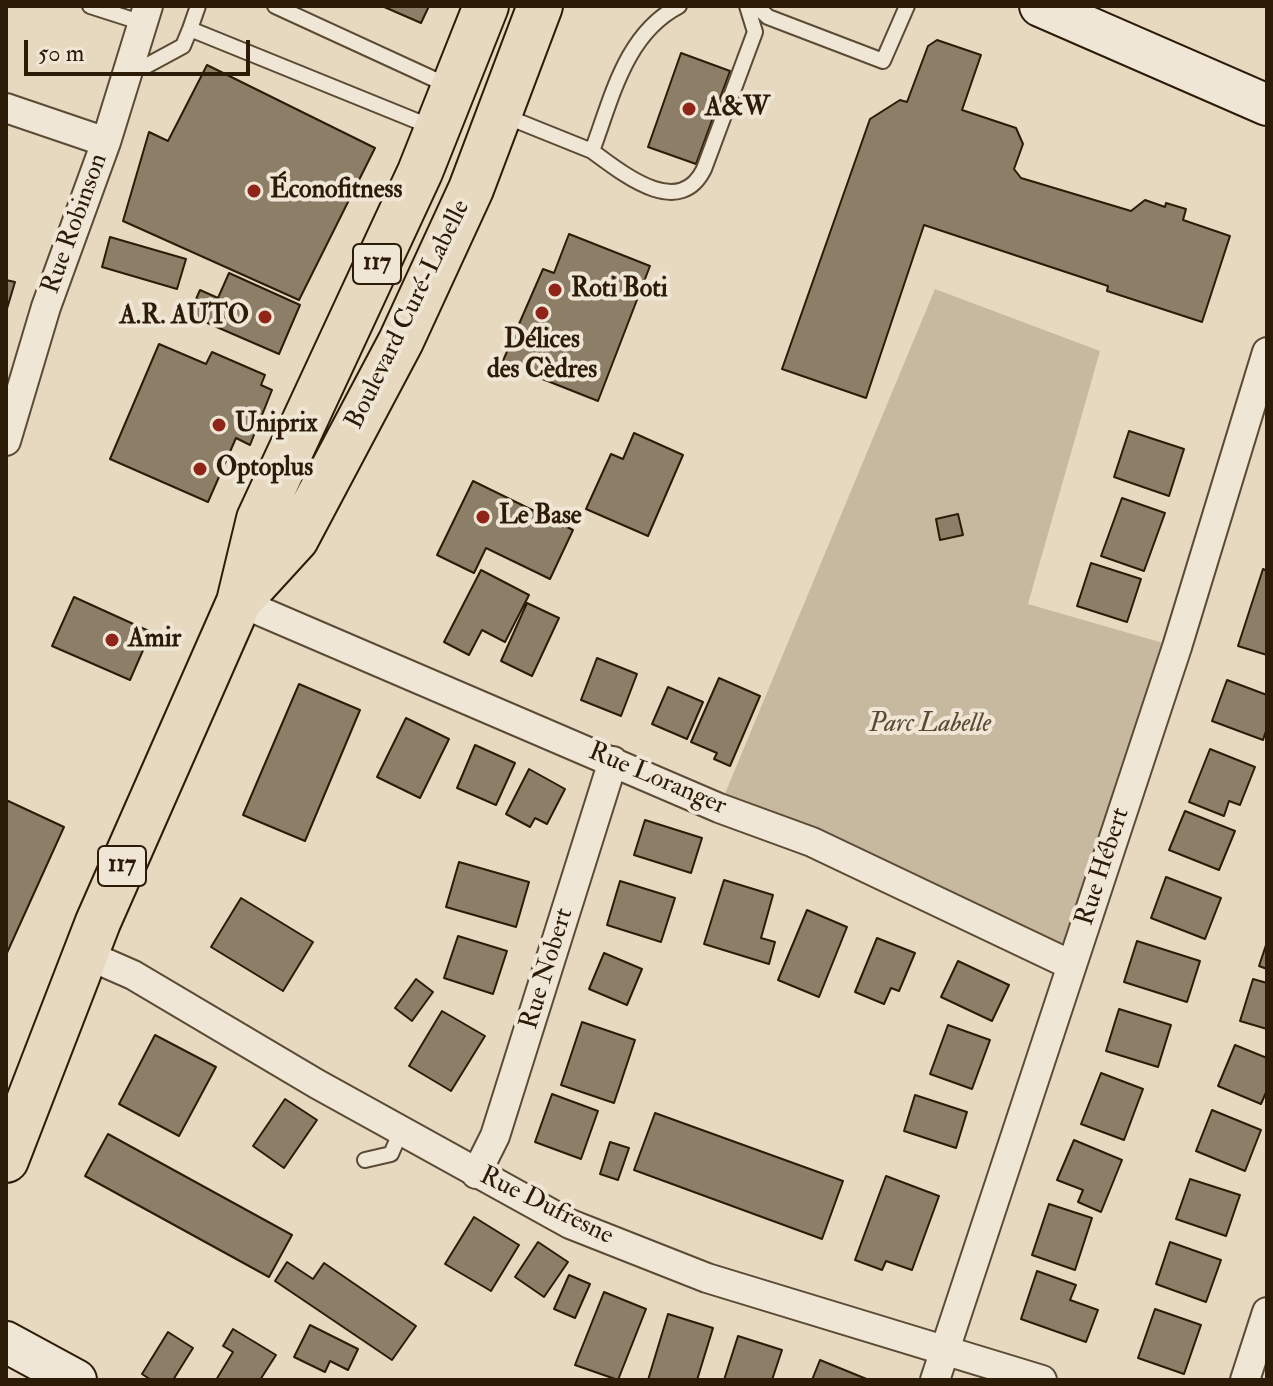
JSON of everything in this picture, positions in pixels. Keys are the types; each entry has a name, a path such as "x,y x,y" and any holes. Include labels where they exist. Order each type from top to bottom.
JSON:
{"main road":[{"name":"Boulevard Curé-Labelle","path":"6,1160 85,954 239,602 259,519 438,130 486,6"},
{"name":"Boulevard Curé-Labelle","path":"239,602 296,539 406,331 501,114 540,6"},
{"path":"1040,6 1267,105"},
{"path":"6,1342 76,1380"}],"street":[{"name":"Rue Robinson","path":"6,441 46,307 106,142 145,14"},
{"path":"6,108 106,142"},
{"name":"Rue Hébert","path":"935,1380 1177,647 1267,352"},
{"name":"Rue Loranger","path":"239,602 719,808 812,842 1071,965"},
{"name":"Rue Nobert","path":"476,1174 495,1136 613,761"},
{"name":"Rue Dufresne","path":"85,954 133,975 476,1174 570,1224 707,1278 1042,1380"},
{"path":"1245,1380 1267,1312"}],"lane":[{"path":"90,6 145,14"},
{"path":"131,63 146,66 183,46 198,6"},
{"path":"275,6 454,89"},
{"path":"592,151 636,43 659,17 679,6"},
{"path":"501,114 592,151 629,179 667,192 683,193 692,187 704,169 755,32 747,6"},
{"path":"756,6 768,17 883,61 907,6"},
{"path":"190,29 438,130"},
{"path":"365,1160 391,1154 401,1131"}],"green space":[{"name":"Parc Labelle","path":"935,289 1100,351 1028,604 1177,647 1071,965 719,808"}],"building":[{"path":"382,6 429,6 421,23"},
{"path":"937,40 981,55 962,110 1016,128 1023,144 1014,169 1021,178 1131,211 1145,200 1165,207 1166,203 1186,209 1183,220 1230,236 1202,322 1107,291 1108,286 924,225 866,398 782,369 870,119 900,100 907,102 928,46"},
{"name":"A&W","path":"681,53 730,71 696,164 648,147"},
{"path":"207,65 375,148 299,300 123,221 149,132 168,141"},
{"path":"569,234 650,266 598,401 502,363 543,269 554,273"},
{"path":"110,237 186,259 177,289 102,267"},
{"path":"229,273 300,305 279,354 189,315 200,290 218,298"},
{"path":"6,280 15,282 6,312"},
{"path":"159,344 206,364 212,352 265,375 261,385 272,390 250,445 236,438 208,502 110,459"},
{"path":"1129,431 1184,449 1169,496 1114,477"},
{"path":"634,433 683,455 648,536 586,509 611,454 623,459"},
{"path":"473,481 573,530 550,579 486,548 474,573 437,555"},
{"path":"1122,498 1165,513 1144,571 1101,556"},
{"path":"958,514 963,535 940,540 936,519"},
{"path":"1091,563 1141,579 1127,622 1077,606"},
{"path":"1263,569 1267,571 1267,655 1238,646"},
{"path":"481,570 529,595 505,642 482,630 469,655 444,642"},
{"path":"74,597 151,632 130,680 52,646"},
{"path":"527,603 559,618 532,676 501,661"},
{"path":"597,658 637,674 621,716 581,700"},
{"path":"719,678 760,696 730,766 714,759 717,753 691,742"},
{"path":"1227,680 1267,695 1267,728 1263,740 1212,721"},
{"path":"299,684 360,710 305,841 243,815"},
{"path":"668,687 703,702 687,739 652,724"},
{"path":"406,718 449,739 420,798 377,777"},
{"path":"475,745 515,763 496,805 457,788"},
{"path":"1210,749 1255,767 1240,805 1229,801 1224,816 1189,802"},
{"path":"529,769 565,789 547,824 535,818 530,827 506,814"},
{"path":"6,800 64,827 6,955"},
{"path":"1185,811 1235,831 1219,870 1169,850"},
{"path":"645,820 702,838 691,873 634,855"},
{"path":"459,862 529,882 516,927 446,907"},
{"path":"1166,877 1221,898 1205,939 1151,918"},
{"path":"724,880 773,895 761,938 775,942 769,964 704,944"},
{"path":"620,881 675,898 661,942 607,925"},
{"path":"241,898 313,942 283,991 211,947"},
{"path":"807,910 847,927 819,997 778,980"},
{"path":"458,936 507,951 493,994 444,978"},
{"path":"877,938 915,953 899,991 891,988 884,1004 855,992"},
{"path":"1137,941 1200,961 1187,1002 1124,982"},
{"path":"1267,942 1267,969 1259,966"},
{"path":"604,953 642,969 627,1005 589,989"},
{"path":"958,961 1009,985 992,1021 941,997"},
{"path":"416,979 433,992 412,1021 395,1008"},
{"path":"1253,979 1267,983 1267,1029 1240,1021"},
{"path":"1119,1009 1171,1025 1158,1067 1106,1051"},
{"path":"442,1011 485,1036 451,1091 409,1066"},
{"path":"582,1022 635,1040 614,1103 561,1085"},
{"path":"948,1025 990,1040 972,1089 930,1074"},
{"path":"155,1035 216,1067 179,1136 119,1104"},
{"path":"1235,1045 1267,1058 1267,1090 1261,1104 1218,1086"},
{"path":"1101,1073 1143,1089 1124,1140 1081,1124"},
{"path":"552,1094 598,1111 581,1159 535,1142"},
{"path":"915,1095 967,1112 956,1148 904,1131"},
{"path":"285,1099 317,1120 284,1168 253,1146"},
{"path":"1212,1110 1261,1130 1245,1171 1196,1151"},
{"path":"655,1113 843,1181 822,1239 634,1170"},
{"path":"108,1134 292,1235 269,1277 85,1176"},
{"path":"1074,1140 1122,1160 1101,1212 1078,1202 1083,1190 1057,1180"},
{"path":"610,1142 629,1148 618,1180 600,1174"},
{"path":"886,1176 939,1196 912,1270 886,1261 882,1270 855,1260"},
{"path":"1190,1179 1240,1195 1226,1236 1176,1219"},
{"path":"1049,1204 1092,1218 1075,1270 1032,1255"},
{"path":"474,1217 519,1245 491,1291 445,1264"},
{"path":"538,1242 568,1262 544,1297 515,1277"},
{"path":"1170,1242 1221,1260 1206,1302 1156,1284"},
{"path":"287,1262 313,1279 324,1263 416,1326 392,1360 275,1281"},
{"path":"1037,1271 1076,1285 1070,1300 1098,1310 1086,1342 1021,1319"},
{"path":"569,1275 590,1284 575,1318 554,1309"},
{"path":"604,1292 646,1309 618,1380 575,1365"},
{"path":"1155,1309 1201,1325 1184,1374 1138,1358"},
{"path":"668,1314 713,1328 697,1380 648,1380"},
{"path":"310,1325 358,1349 348,1370 330,1361 325,1372 294,1357"},
{"path":"233,1329 276,1355 260,1380 216,1380 233,1352 223,1346"},
{"path":"168,1332 193,1348 173,1380 151,1380 142,1374"},
{"path":"738,1336 782,1350 772,1380 724,1380"},
{"path":"820,1360 869,1380 812,1380"}],"place":[{"name":"A&W","path":"689,109"},
{"name":"Éconofitness","path":"254,191"},
{"name":"Roti Boti","path":"555,290"},
{"name":"Délices des Cèdres","path":"542,313"},
{"name":"A.R. AUTO","path":"265,317"},
{"name":"Uniprix","path":"219,425"},
{"name":"Optoplus","path":"200,469"},
{"name":"Le Base","path":"483,517"},
{"name":"Amir","path":"112,640"}]}
